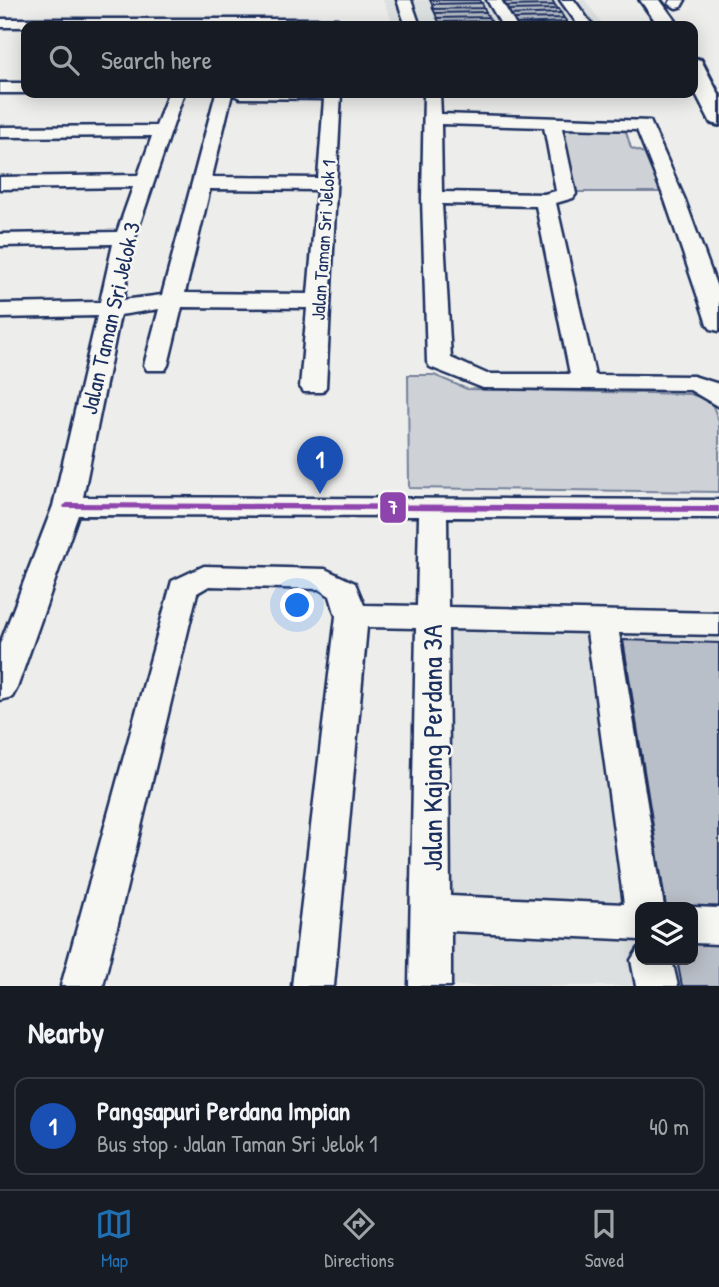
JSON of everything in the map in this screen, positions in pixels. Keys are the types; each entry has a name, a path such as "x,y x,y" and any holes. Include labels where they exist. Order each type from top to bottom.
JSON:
{"highway":[{"path":"650,0 665,21"},
{"path":"676,1 684,21"},
{"path":"699,60 719,118"}],"street":[{"path":"404,0 412,21"},
{"path":"494,0 506,21"},
{"path":"567,0 582,21"},
{"path":"3,23 18,8"},
{"path":"202,21 338,20"},
{"path":"3,23 21,23"},
{"path":"0,88 21,88"},
{"name":"Jalan Taman Sri Jelok 3","path":"0,688 66,506 125,238 175,98"},
{"path":"156,365 224,98"},
{"name":"Jalan Taman Sri Jelok 1","path":"313,387 333,98"},
{"path":"432,98 432,198 439,362 483,381 693,383 716,391 719,399"},
{"path":"432,119 644,125 675,200 719,324"},
{"path":"432,198 545,200 565,194 552,123"},
{"path":"0,132 163,131"},
{"path":"0,183 145,181"},
{"path":"202,183 327,184"},
{"path":"545,200 584,382"},
{"path":"0,240 125,238"},
{"path":"0,311 111,309 172,300 319,301"},
{"path":"66,506 433,510 719,509"},
{"name":"Jalan Kajang Perdana 3A","path":"430,986 433,510"},
{"path":"82,986 183,588 204,576 325,579 344,590 352,616 313,986"},
{"path":"352,616 719,624"},
{"path":"601,621 643,902"},
{"path":"430,913 635,922"},
{"path":"698,925 719,926"},
{"path":"653,965 657,986"}],"shaded area":[{"path":"383,0 585,0 600,21 392,21"},
{"path":"557,125 624,125 631,148 644,153 661,192 575,192"},
{"path":"408,375 434,375 467,389 690,394 711,401 719,422 719,492 409,488"},
{"path":"448,626 719,634 719,986 452,986"}],"building":[{"path":"430,0 480,0 482,3 432,4"},
{"path":"552,0 555,5 503,6 500,2"},
{"path":"482,3 484,8 433,9 432,4"},
{"path":"555,5 558,9 505,10 503,6"},
{"path":"484,8 486,12 435,13 433,9"},
{"path":"558,9 561,13 508,15 505,10"},
{"path":"486,12 488,17 437,18 435,13"},
{"path":"561,13 564,18 510,19 508,15"},
{"path":"488,17 491,21 438,21 437,18"},
{"path":"564,18 566,21 511,21 510,19"},
{"path":"623,640 719,643 719,910 698,909 698,902 665,902"},
{"path":"698,941 719,942 719,986 682,986 678,965 698,965"}],"transit line":[{"name":"7","path":"67,506 719,509"}],"place":[{"name":"Pangsapuri Perdana Impian","path":"320,494"}]}
